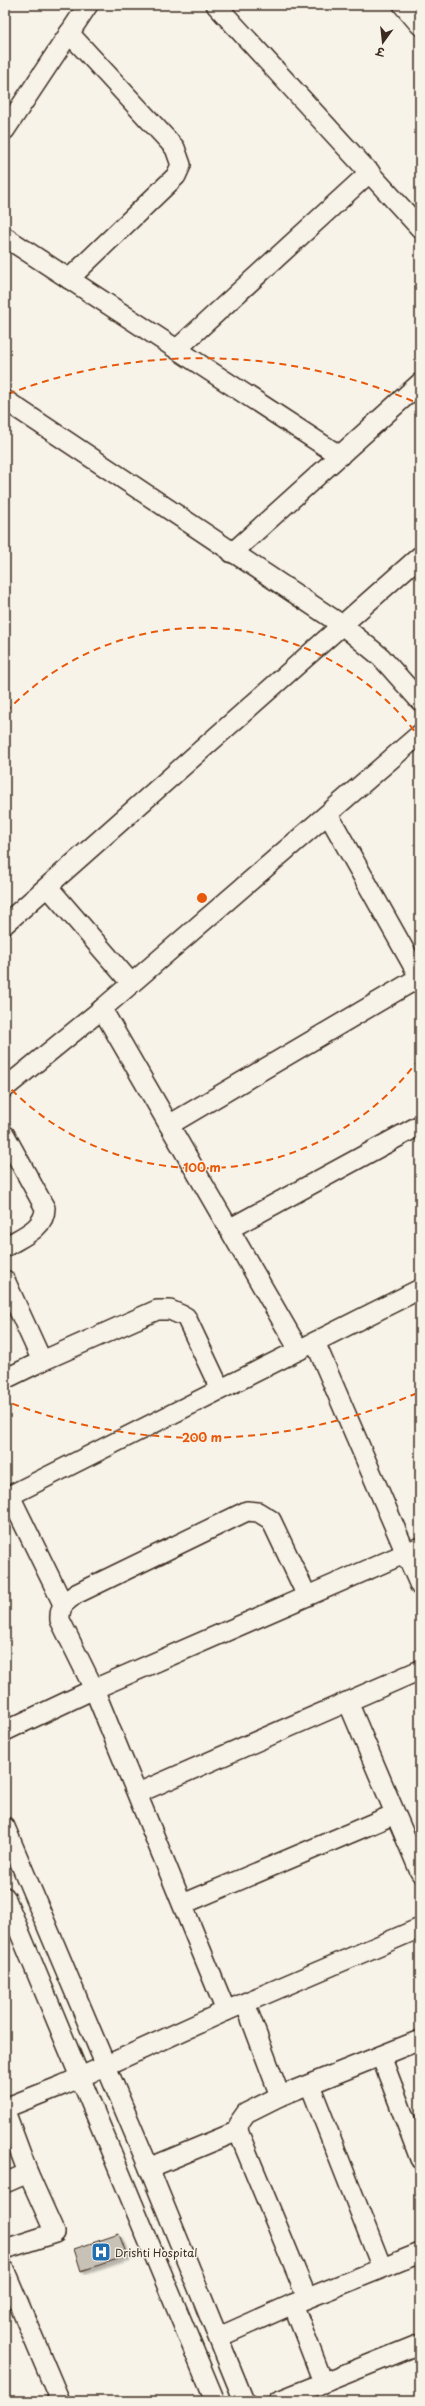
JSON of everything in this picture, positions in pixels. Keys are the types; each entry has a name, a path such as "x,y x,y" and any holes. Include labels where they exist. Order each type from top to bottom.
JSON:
{"street":[{"path":"5,130 88,5"},
{"path":"216,5 420,228"},
{"path":"403,5 420,25"},
{"path":"69,33 175,148 180,165 176,176 69,279"},
{"path":"177,349 370,172"},
{"path":"5,237 340,456"},
{"path":"232,553 420,383"},
{"path":"5,400 342,625 381,657 420,701"},
{"path":"5,924 420,556"},
{"path":"5,1088 102,1009 420,734"},
{"path":"169,1125 420,977 328,814"},
{"path":"48,886 131,983"},
{"path":"102,1009 229,1229 307,1346 413,1550 420,1586"},
{"path":"229,1229 420,1125"},
{"path":"5,1135 45,1208 45,1216 39,1226 5,1247"},
{"path":"5,1280 42,1361"},
{"path":"63,1604 7,1497 420,1290"},
{"path":"5,1379 158,1310 170,1310 186,1316 220,1390"},
{"path":"226,2011 138,1793 94,1689 60,1620 60,1611 63,1604 76,1594 247,1511 258,1512 271,1520 307,1596"},
{"path":"5,1731 94,1689 413,1550"},
{"path":"138,1793 420,1670"},
{"path":"348,1702 420,1872"},
{"path":"183,1904 395,1814"},
{"path":"5,1827 149,2168 244,2401"},
{"path":"5,1897 215,2401"},
{"path":"5,2108 80,2077 226,2011 419,1932"},
{"path":"245,2003 280,2096"},
{"path":"323,2382 300,2301 238,2131 240,2123 246,2113 280,2096 420,2040"},
{"path":"381,2056 420,2159"},
{"path":"310,2085 382,2268"},
{"path":"5,2112 28,2173 55,2233 5,2249"},
{"path":"149,2168 238,2131"},
{"path":"5,2182 28,2173"},
{"path":"219,2337 300,2301 420,2253"},
{"path":"5,2271 60,2401"},
{"path":"278,2401 420,2344"}],"building":[{"path":"119,2234 127,2256 81,2271 74,2249"}],"place":[{"name":"Drishti Hospital","path":"101,2252"}]}
